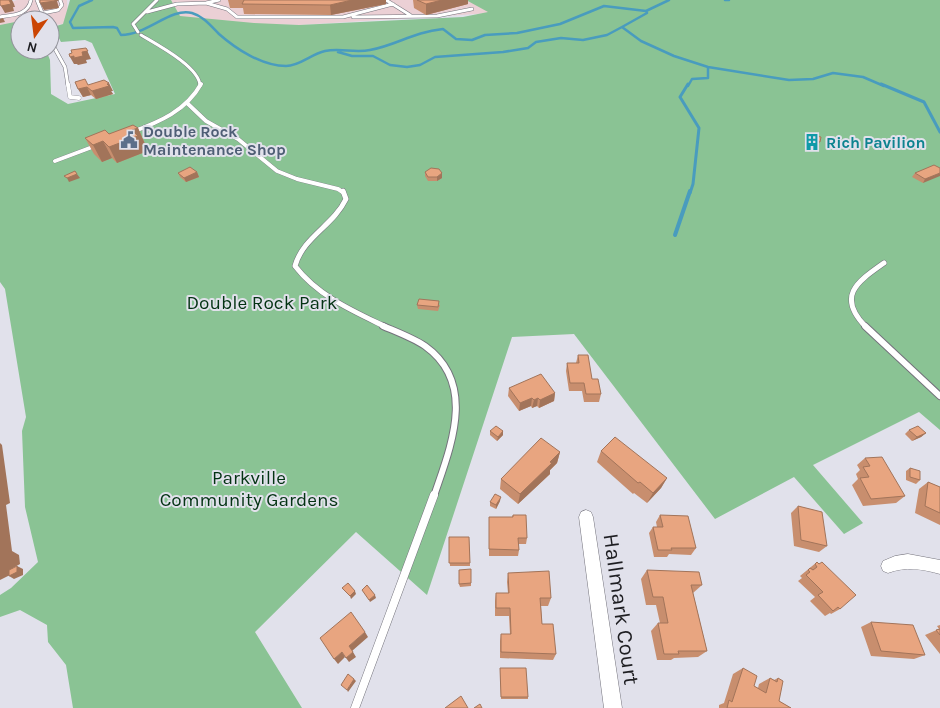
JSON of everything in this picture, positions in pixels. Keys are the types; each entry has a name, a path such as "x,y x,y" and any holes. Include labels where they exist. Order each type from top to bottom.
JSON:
{"street":[{"name":"Hallmark Court","path":"586,517 613,708"},
{"path":"888,566 910,560 940,567"}],"lane":[{"path":"0,17 22,13 28,9 31,0"},
{"path":"147,12 146,10 157,0"},
{"path":"206,3 219,0"},
{"path":"386,0 410,15"},
{"path":"130,133 159,121 187,103 198,93 201,84 200,79 162,47 139,34 133,24 136,19 147,12 197,1 212,4 238,17 438,16 472,9"},
{"path":"343,17 393,4"},
{"path":"60,58 65,67 70,97 80,98"},
{"path":"187,103 206,121 238,139 277,170 297,179 344,192 346,199 339,213 298,253 295,266 314,288 330,298 425,346 436,355 445,367 454,388 456,410 450,447 423,530 355,708"},
{"path":"55,161 102,143"},
{"path":"884,263 859,282 852,294 852,309 857,318 874,336 940,396"}],"shaded area":[{"path":"17,0 67,0 68,23 60,24 60,10 10,10 10,32 0,34 0,5"},
{"path":"171,0 469,0 492,13 299,25 183,22"}],"green space":[{"name":"Double Rock Park","path":"70,0 171,0 180,16 299,25 463,17 488,12 466,0 940,0 940,430 919,412 813,465 863,523 844,534 794,477 715,519 574,334 512,337 427,595 356,532 255,632 302,708 73,708 66,665 48,642 47,625 20,610 0,617 0,595 11,588 38,562 25,507 22,431 26,417 5,289 0,282 0,25 10,23 10,60 50,60 51,94 68,104 115,94 92,43 85,40 61,42 60,25 63,24"}],"building":[{"path":"0,0 9,0 11,4 1,6"},
{"path":"40,0 55,0 55,1 40,3"},
{"path":"244,0 352,0 330,5 242,4"},
{"path":"417,0 442,0 426,4"},
{"path":"86,48 88,51 82,52 83,56 70,57 71,50"},
{"path":"85,79 88,85 104,80 109,83 107,84 109,86 92,91 87,87 78,89 75,82"},
{"path":"133,125 138,128 132,130 138,136 109,147 103,141 93,145 85,138 105,130 109,134"},
{"path":"808,134 821,137 820,142 807,139"},
{"path":"934,165 940,168 940,173 925,179 915,173"},
{"path":"190,167 197,172 184,178 178,173"},
{"path":"431,168 439,169 442,173 437,177 428,177 425,172"},
{"path":"75,171 77,174 67,178 64,176"},
{"path":"419,299 439,301 438,307 417,305"},
{"path":"578,355 588,355 592,379 598,379 601,394 586,394 584,383 570,383 567,363 579,363"},
{"path":"541,374 555,393 540,400 532,398 520,403 509,388"},
{"path":"496,426 503,431 498,437 490,431"},
{"path":"918,426 926,433 917,437 909,430"},
{"path":"615,437 667,478 653,493 640,482 638,483 601,451"},
{"path":"541,438 560,452 550,462 552,463 520,494 501,479"},
{"path":"882,457 905,496 871,499 860,478 869,477 863,467 870,466 865,458"},
{"path":"910,468 920,471 920,480 910,477"},
{"path":"928,482 940,487 940,513 925,506"},
{"path":"495,494 501,497 496,505 490,502"},
{"path":"798,506 822,512 827,546 801,540"},
{"path":"513,515 526,515 527,538 518,538 519,550 489,549 489,517 513,517"},
{"path":"660,515 688,516 696,548 658,550 653,527 663,527"},
{"path":"449,537 469,537 470,563 449,563"},
{"path":"817,562 819,564 822,562 856,595 840,609 838,607 833,611 818,595 823,592 806,575 810,572 808,570 810,568 813,570 817,567 815,564"},
{"path":"17,566 17,572 9,576 9,570"},
{"path":"471,569 471,583 459,584 459,570"},
{"path":"647,570 699,572 702,585 691,585 707,651 678,651 679,654 664,654 658,623 668,623 663,597 653,597"},
{"path":"549,571 551,598 540,598 542,624 553,624 556,654 501,652 501,634 511,634 510,608 496,608 496,593 509,593 508,573"},
{"path":"348,583 355,591 350,596 342,588"},
{"path":"367,585 375,595 369,600 362,590"},
{"path":"351,612 365,632 349,646 353,652 346,658 342,652 334,659 320,638"},
{"path":"871,622 913,625 925,655 881,651"},
{"path":"500,668 526,668 528,697 501,697"},
{"path":"743,668 757,676 754,686 766,693 770,678 777,682 778,678 783,681 779,701 791,708 727,708 729,700 732,702"},
{"path":"348,674 354,679 347,690 341,685"},
{"path":"461,696 468,708 445,708"},
{"path":"480,704 482,708 474,708"}],"waterway":[{"path":"92,0 79,6 70,22 73,28 113,27 117,28 121,35 131,34 167,17 184,12 192,13 203,19 241,51 259,60 286,66 296,64 325,51 370,50 443,29 456,39 472,40 485,35 517,33 560,24 604,6 646,11"},
{"path":"646,11 669,0"},
{"path":"622,27 647,13 646,11"},
{"path":"338,52 352,56 373,56 390,65 407,67 420,65 435,57 503,52 528,48 536,42 561,38 583,40 607,35 622,27"},
{"path":"622,27 641,41 674,56 708,67"},
{"path":"688,86 692,79 708,78 708,67"},
{"path":"708,67 789,80 813,79 833,73 863,77 884,86"},
{"path":"688,84 680,97 699,128 693,184 690,193"},
{"path":"881,84 924,102 940,132"},
{"path":"675,235 690,191"}],"place":[{"name":"Double Rock Maintenance Shop","path":"129,140"},
{"name":"Rich Pavilion","path":"812,142"}],"park label":[{"name":"Parkville Community Gardens","path":"249,488"}]}
